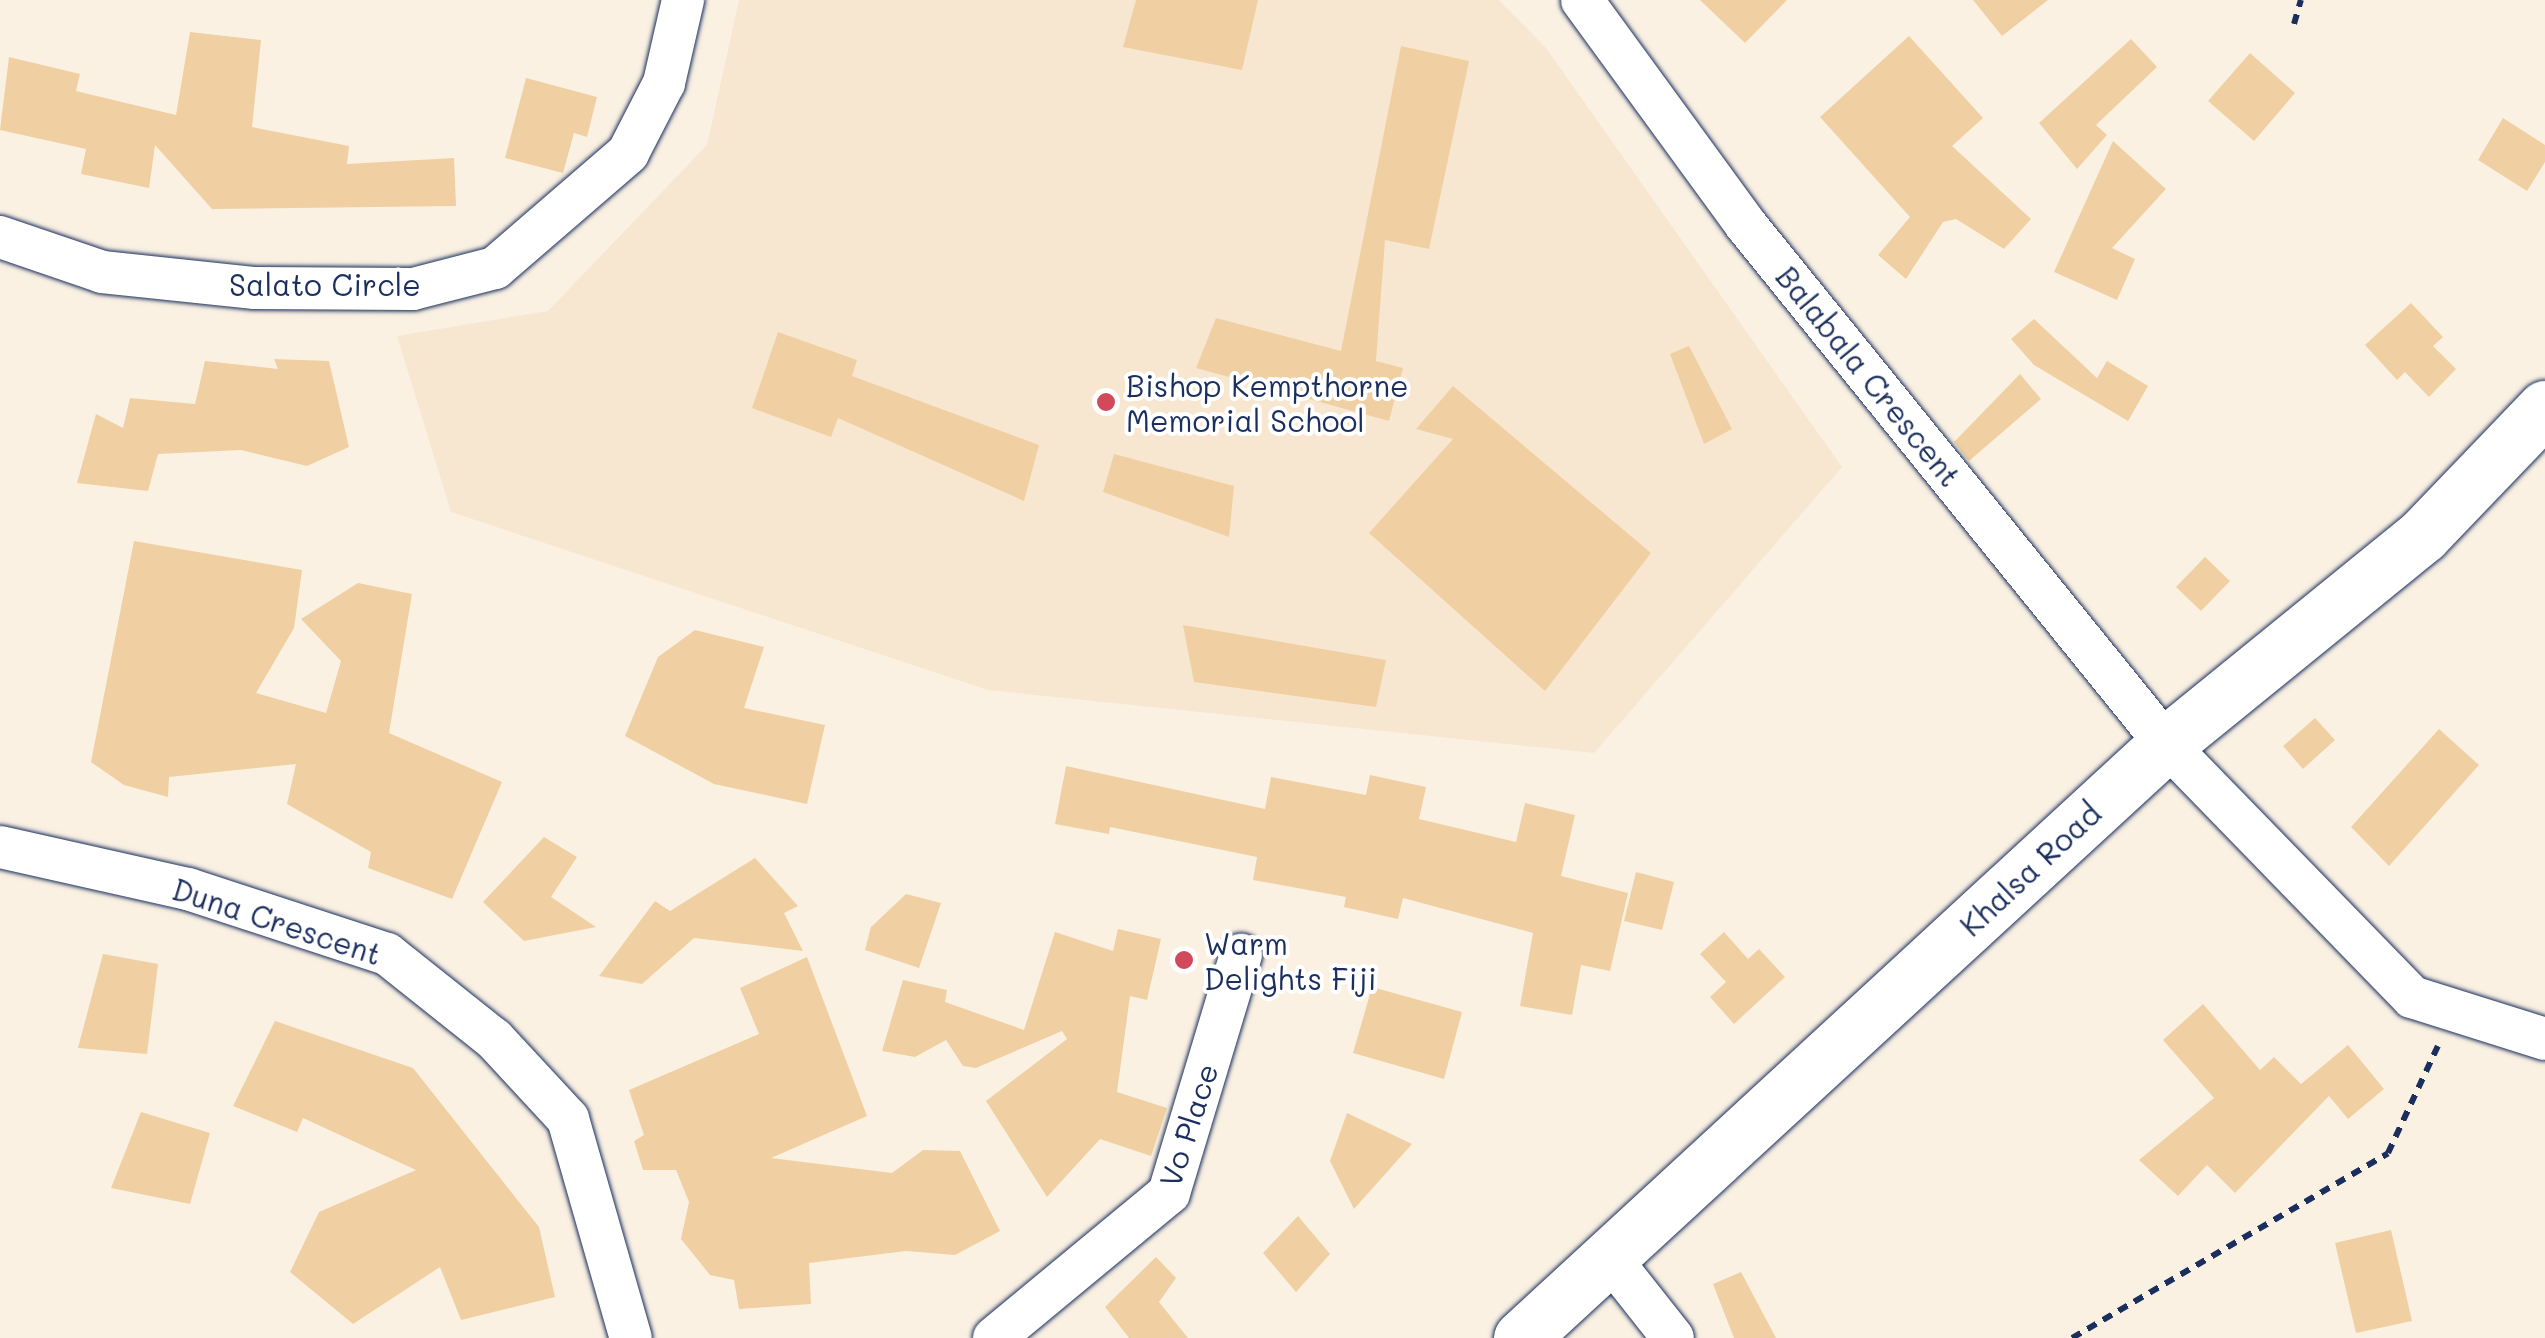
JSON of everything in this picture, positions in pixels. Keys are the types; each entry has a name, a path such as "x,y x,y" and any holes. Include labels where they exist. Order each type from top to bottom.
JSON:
{"main road":[{"name":"Khalsa Road","path":"1521,1338 2166,744 2422,535 2545,408"}],"street":[{"name":"Salato Circle","path":"0,237 102,272 255,288 413,289 495,268 628,153 664,83 683,0"},
{"name":"Balabala Crescent","path":"1582,0 1746,224 2166,744 2412,997 2545,1039"},
{"name":"Duna Crescent","path":"0,847 188,888 387,954 494,1039 568,1119 631,1338"},
{"name":"Vo Place","path":"994,1338 1169,1193 1241,956"},
{"path":"1609,1256 1674,1338"}],"path":[{"path":"2294,24 2301,0"},
{"path":"2072,1338 2388,1153 2454,1011"}],"shaded area":[{"name":"Bishop Kempthorne Memorial School","path":"739,0 1499,0 1546,48 1842,467 1594,753 988,690 451,512 397,336 548,311 707,145"}],"building":[{"path":"1136,0 1258,0 1242,70 1123,47"},
{"path":"1700,0 1787,0 1745,43"},
{"path":"1973,0 2048,0 2002,36"},
{"path":"190,32 261,40 252,127 349,146 347,164 454,158 456,206 212,209 155,145 149,188 81,174 86,149 0,130 9,57 80,74 76,91 176,115"},
{"path":"1909,36 1983,118 1952,146 2031,219 2004,249 1956,219 1943,222 1906,279 1878,255 1910,217 1820,117"},
{"path":"2131,39 2157,67 2096,125 2107,135 2077,169 2039,123"},
{"path":"1401,46 1469,61 1429,249 1385,240 1376,361 1403,368 1389,421 1196,368 1216,318 1341,351"},
{"path":"2250,53 2295,93 2254,141 2208,101"},
{"path":"526,78 597,97 587,137 574,133 563,173 505,158"},
{"path":"2503,118 2545,145 2545,162 2527,191 2478,160"},
{"path":"2113,141 2166,189 2112,248 2135,259 2117,300 2054,272"},
{"path":"2411,303 2443,337 2433,346 2456,369 2429,397 2405,372 2397,380 2365,345"},
{"path":"2034,319 2097,378 2107,361 2148,386 2128,421 2034,365 2011,339"},
{"path":"778,332 857,360 852,376 1039,445 1024,501 838,418 831,437 752,408"},
{"path":"1689,346 1732,429 1704,444 1670,354"},
{"path":"274,359 329,361 349,447 307,466 241,450 158,454 148,491 77,483 96,414 123,428 130,398 195,404 205,361 278,369"},
{"path":"2020,374 2041,399 1969,461 1954,442"},
{"path":"1453,386 1651,553 1545,691 1369,533 1453,439 1416,429"},
{"path":"1114,454 1234,486 1229,537 1103,492"},
{"path":"134,541 302,570 294,628 256,693 326,713 341,661 301,619 358,583 412,594 389,733 502,782 452,899 368,868 371,852 287,804 296,764 169,777 168,797 124,785 91,762"},
{"path":"2205,557 2230,581 2201,611 2176,587"},
{"path":"1183,625 1386,660 1376,707 1194,682"},
{"path":"695,630 764,647 744,708 825,725 807,804 714,784 625,736 658,657"},
{"path":"2315,718 2335,740 2303,769 2283,746"},
{"path":"2439,729 2479,765 2389,866 2351,827"},
{"path":"1066,766 1265,809 1271,777 1366,795 1370,775 1426,787 1419,819 1516,842 1525,803 1575,815 1561,876 1628,893 1610,971 1581,965 1572,1015 1520,1006 1533,933 1403,898 1398,919 1344,907 1346,897 1253,880 1257,857 1110,827 1109,834 1055,824"},
{"path":"544,837 577,857 551,897 596,927 524,941 483,902"},
{"path":"755,858 798,906 784,913 803,951 694,938 642,984 599,976 655,901 670,911"},
{"path":"1636,872 1674,882 1662,930 1624,921"},
{"path":"906,894 941,903 919,968 865,950 871,927"},
{"path":"1118,929 1161,939 1147,1000 1130,996 1117,1092 1167,1108 1151,1156 1100,1139 1047,1197 986,1101 1067,1039 1062,1031 976,1068 963,1066 946,1040 915,1057 882,1051 903,980 947,990 945,1002 1024,1030 1055,932 1113,951"},
{"path":"1724,932 1748,959 1759,949 1785,977 1734,1024 1710,997 1726,982 1700,954"},
{"path":"103,954 158,964 147,1054 78,1048"},
{"path":"807,957 867,1116 771,1158 892,1173 923,1150 960,1151 1000,1231 955,1255 906,1251 809,1263 811,1304 739,1309 734,1280 710,1275 681,1239 689,1202 676,1170 643,1170 634,1141 644,1135 629,1090 759,1034 740,988"},
{"path":"1372,987 1462,1012 1444,1079 1353,1053"},
{"path":"2203,1004 2260,1070 2274,1057 2301,1084 2348,1045 2384,1089 2348,1119 2329,1096 2235,1193 2207,1165 2178,1196 2139,1160 2214,1098 2163,1040"},
{"path":"275,1021 413,1068 539,1227 555,1297 461,1320 440,1267 353,1324 290,1272 319,1212 416,1170 303,1118 297,1132 233,1106"},
{"path":"141,1112 210,1133 190,1204 111,1188"},
{"path":"1347,1113 1412,1144 1354,1209 1330,1161"},
{"path":"1298,1216 1330,1254 1296,1292 1263,1253"},
{"path":"2391,1230 2412,1321 2356,1333 2335,1243"},
{"path":"1156,1257 1176,1278 1159,1302 1188,1338 1129,1338 1105,1307"},
{"path":"1741,1272 1776,1338 1734,1338 1713,1284"}],"place":[{"name":"Bishop Kempthorne Memorial School","path":"1106,402"},
{"name":"Warm Delights Fiji","path":"1184,960"}]}
